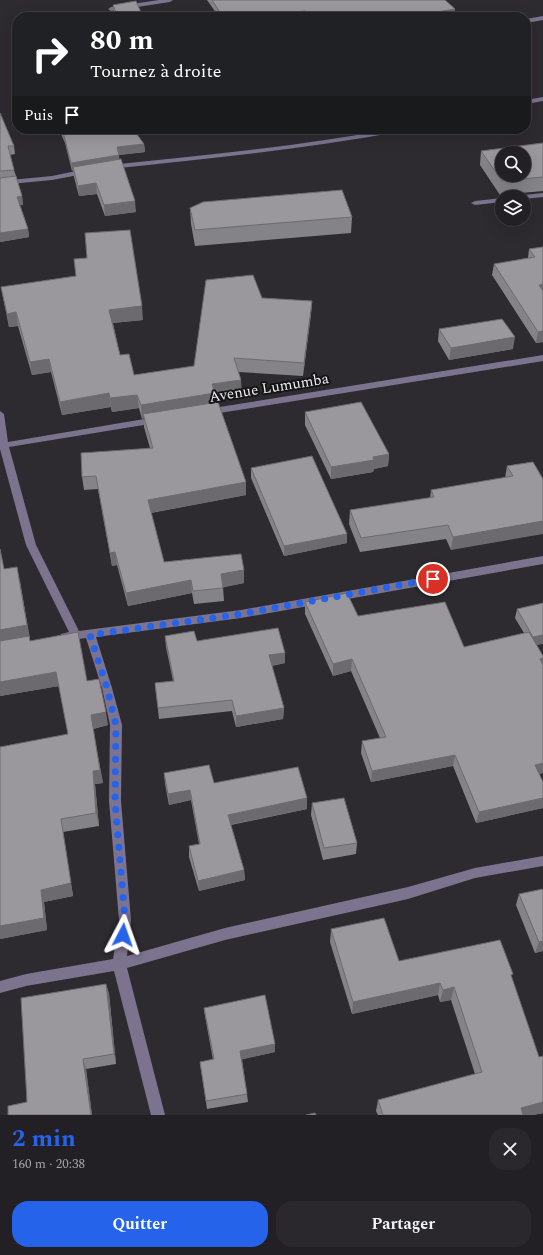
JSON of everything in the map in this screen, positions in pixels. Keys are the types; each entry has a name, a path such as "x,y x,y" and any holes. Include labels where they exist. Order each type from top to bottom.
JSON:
{"street":[{"path":"111,9 170,0"},
{"path":"531,20 543,18"},
{"path":"531,101 543,99"},
{"path":"0,183 52,178 134,164 204,158 332,142 376,134"},
{"path":"531,196 543,195"},
{"path":"475,203 495,201"},
{"name":"Avenue Lumumba","path":"199,413 543,358"},
{"path":"0,414 2,445 31,545 76,635"},
{"path":"2,445 168,418"},
{"path":"53,640 76,635 90,635 241,614 543,560"},
{"path":"90,635 107,688 116,725 115,801 125,920 119,964 158,1115"},
{"path":"0,987 26,980 119,964 225,934 408,893 475,873 543,861"}],"building":[{"path":"212,0 445,0 455,9 437,12 220,12"},
{"path":"136,1 141,12 116,12 113,5"},
{"path":"0,113 14,146 8,146 14,170 0,171"},
{"path":"63,134 137,134 144,144 117,147 119,155 71,163"},
{"path":"543,143 543,177 531,178 531,146 520,146"},
{"path":"495,149 495,171 481,151"},
{"path":"121,159 135,201 104,205 96,183 78,186 73,167"},
{"path":"16,176 22,196 17,197 28,229 0,233 0,178"},
{"path":"342,190 352,217 195,230 190,208 203,202"},
{"path":"130,230 142,306 109,310 120,355 129,354 134,375 194,366 206,280 253,275 262,298 312,301 304,363 234,358 241,380 212,384 215,393 141,405 137,395 110,398 109,393 60,402 49,359 30,362 16,312 7,314 1,287 76,276 74,259 87,258 85,233"},
{"path":"543,247 543,284 539,285 543,291 543,331 538,332 494,264 535,257 529,249"},
{"path":"502,319 515,337 451,348 439,329"},
{"path":"218,402 246,482 148,500 164,562 241,554 244,570 221,574 223,588 193,591 191,580 126,593 115,552 110,553 96,476 82,477 81,453 153,448 143,414"},
{"path":"361,402 389,454 373,457 374,460 331,467 305,412"},
{"path":"312,456 347,534 284,546 251,468"},
{"path":"533,462 543,479 543,521 453,537 448,525 361,538 350,510 434,497 431,490 513,476 507,466"},
{"path":"0,549 4,569 17,567 27,625 0,630"},
{"path":"347,593 358,616 445,602 464,647 529,632 543,656 543,658 540,659 543,665 543,763 535,765 543,782 543,798 479,812 455,755 372,771 362,741 386,737 352,659 333,664 305,602"},
{"path":"543,603 543,635 533,637 517,609"},
{"path":"278,628 285,653 269,655 284,708 236,716 232,700 158,708 155,683 174,681 165,636 194,631 197,641"},
{"path":"78,632 87,681 99,679 106,712 91,715 100,770 93,771 96,813 61,819 71,883 41,890 44,918 0,926 0,747 68,734 56,672 0,682 0,641 29,636 30,641"},
{"path":"209,765 214,783 298,767 307,798 228,815 244,870 198,881 189,846 200,844 190,790 168,794 164,773"},
{"path":"344,798 357,843 324,848 312,803"},
{"path":"543,889 543,941 539,942 519,894"},
{"path":"384,918 399,961 500,940 513,974 511,975 539,1057 543,1056 543,1102 521,1108 523,1115 383,1115 378,1100 482,1072 454,987 443,990 440,983 353,1002 331,929"},
{"path":"106,984 114,1054 83,1059 91,1115 8,1115 8,1106 27,1102 21,998"},
{"path":"265,995 275,1044 240,1051 247,1094 206,1101 200,1062 214,1059 204,1008"}],"route":[{"path":"123,935 125,920 115,801 116,725 107,688 90,635 241,614 433,579"}]}
